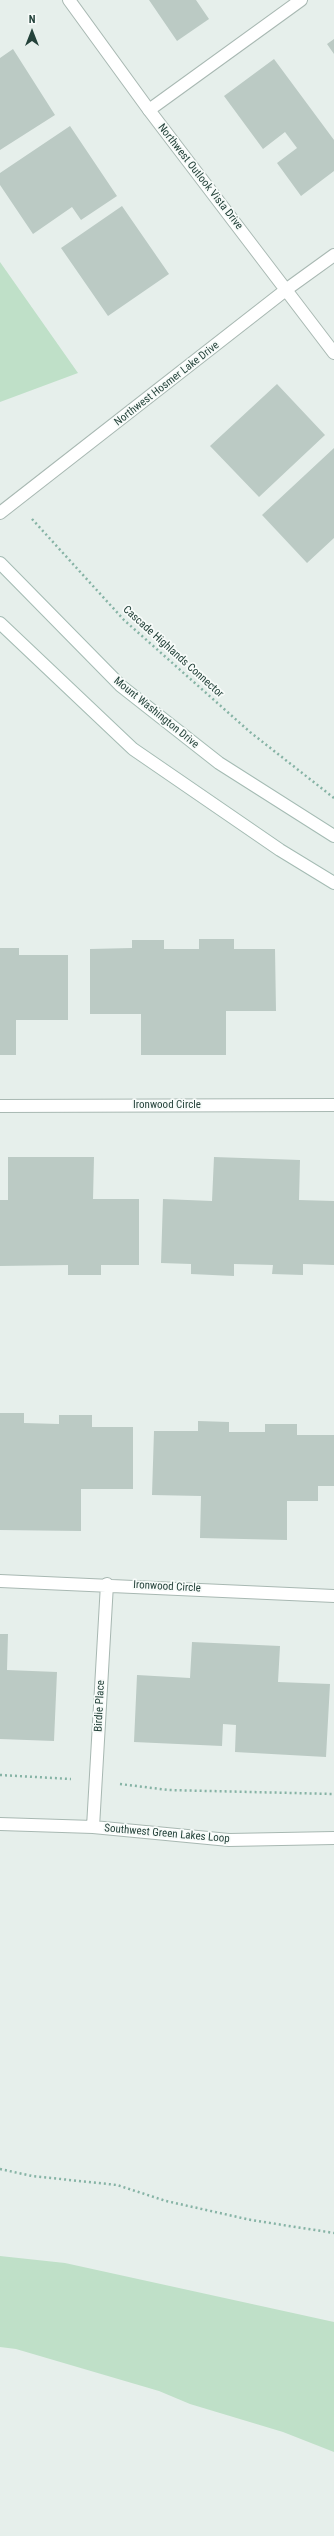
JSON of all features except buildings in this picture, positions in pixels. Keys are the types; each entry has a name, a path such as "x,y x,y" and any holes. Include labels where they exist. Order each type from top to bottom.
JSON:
{"street":[{"name":"Northwest Outlook Vista Drive","path":"69,0 149,110 334,352"},
{"path":"149,110 301,0"},
{"name":"Northwest Hosmer Lake Drive","path":"0,513 287,289 334,255"},
{"name":"Mount Washington Drive","path":"0,563 121,686 219,763 334,836"},
{"path":"0,623 133,749 280,850 334,884"},
{"name":"Ironwood Circle","path":"0,1106 334,1105"},
{"name":"Ironwood Circle","path":"0,1581 107,1584 334,1596"},
{"name":"Birdie Place","path":"92,1827 107,1584"},
{"name":"Southwest Green Lakes Loop","path":"0,1824 92,1827 229,1840 334,1838"}],"path":[{"name":"Cascade Highlands Connector","path":"16,502 58,545 124,620 250,732 334,798"},
{"path":"0,1775 96,1781 168,1790 334,1794"},
{"path":"0,2170 32,2176 117,2185 166,2201 251,2220 334,2233"}],"green space":[{"path":"0,262 78,373 0,402"},
{"path":"0,2256 65,2263 334,2322 334,2452 283,2432 190,2404 159,2391 16,2349 0,2347"}]}
